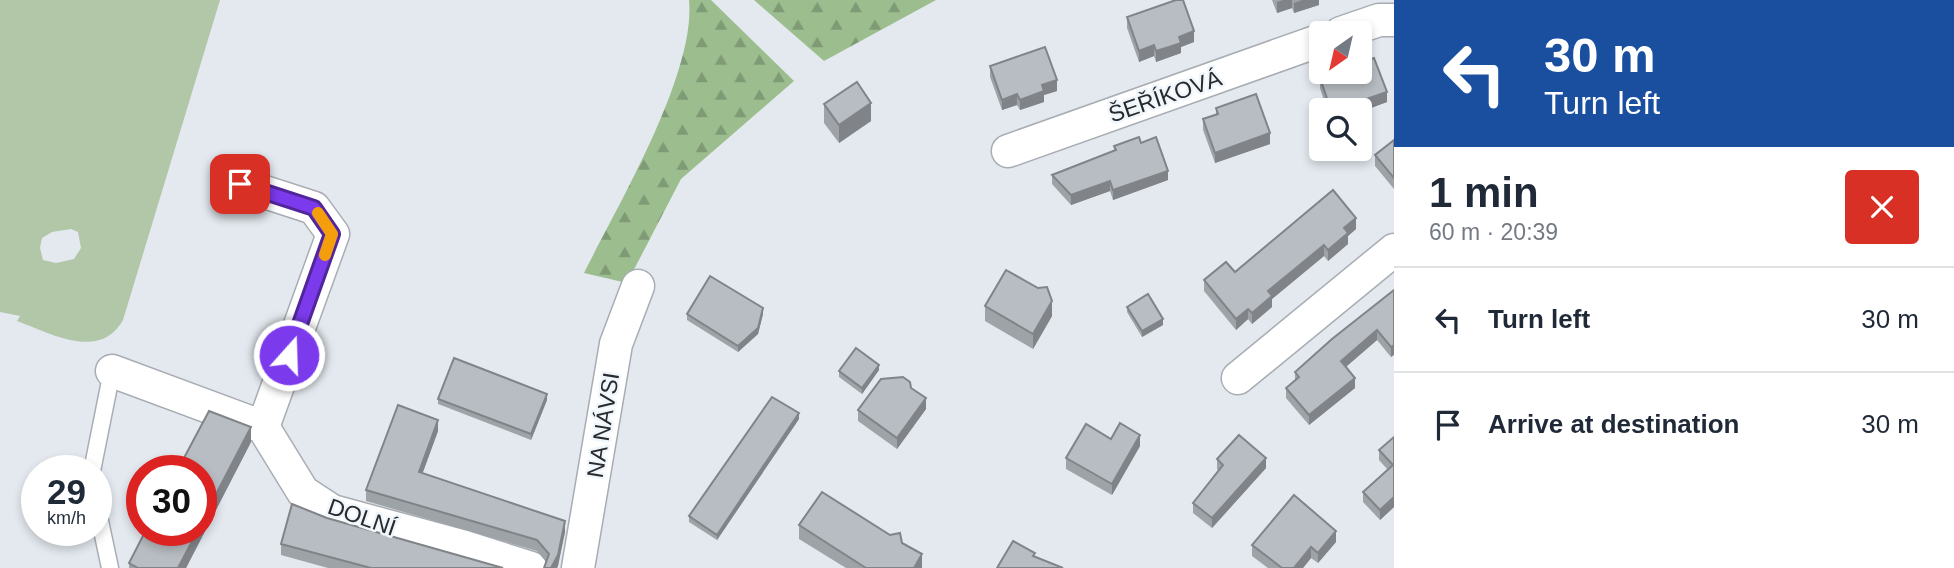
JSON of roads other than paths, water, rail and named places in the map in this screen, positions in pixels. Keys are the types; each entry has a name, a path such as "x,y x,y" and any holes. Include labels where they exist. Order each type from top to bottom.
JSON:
{"street":[{"path":"1372,22 1394,20"},
{"name":"ŠEŘÍKOVÁ","path":"1009,151 1309,44"},
{"path":"112,371 263,427 332,234 314,208 240,184"},
{"path":"1238,378 1394,250"},
{"name":"NA NÁVSI","path":"579,568 616,344 638,286"},
{"name":"DOLNÍ","path":"263,427 303,492 331,512 466,547 531,568"}],"lane":[{"path":"95,455 112,371"},
{"path":"105,546 110,568"}]}
